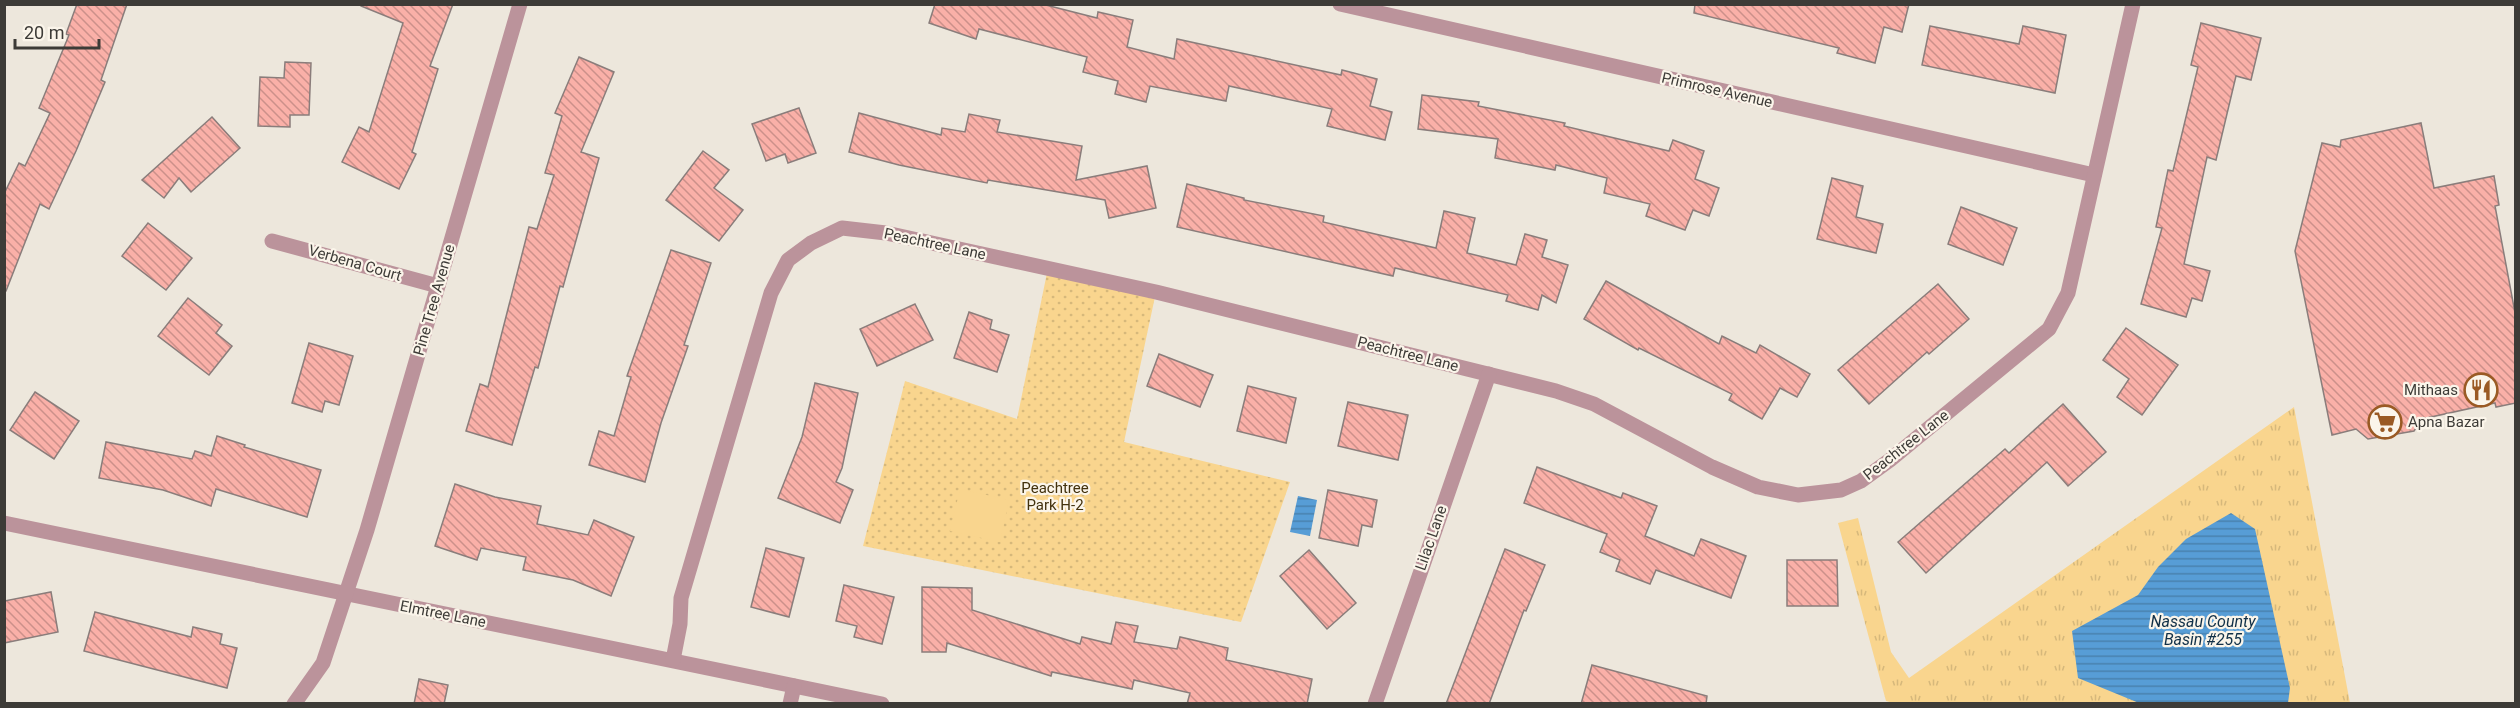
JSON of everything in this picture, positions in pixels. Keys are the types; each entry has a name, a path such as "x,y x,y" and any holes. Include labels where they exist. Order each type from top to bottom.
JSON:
{"street":[{"name":"Pine Tree Avenue","path":"294,704 323,663 368,530 520,4"},
{"name":"Primrose Avenue","path":"1340,4 2094,175"},
{"name":"Peachtree Lane","path":"673,660 680,624 681,598 771,293 788,260 811,243 842,228 886,233 1100,279 1556,391 1594,404 1712,467 1758,487 1798,495 1841,490 1861,481 1890,460 2049,329 2067,293 2133,4"},
{"name":"Verbena Court","path":"272,241 438,286"},
{"name":"Lilac Lane","path":"1375,704 1490,374"},
{"name":"Elmtree Lane","path":"4,523 882,704"},
{"path":"790,704 794,686"}],"green space":[{"name":"Peachtree Park H-2","path":"1048,268 1156,292 1124,442 1290,482 1241,622 863,546 905,381 1017,419"},
{"path":"2294,407 2350,703 1897,704 1886,701 1838,523 1858,518 1891,652 1909,678"},
{"path":"960,489 1009,500 1000,542 950,531"}],"water":[{"path":"1298,496 1317,500 1310,536 1290,532"},
{"name":"Nassau County Basin #255","path":"2231,513 2255,529 2290,688 2288,703 2139,703 2078,678 2072,631 2138,595 2158,567 2186,539"}],"building":[{"path":"77,4 127,4 101,80 105,82 76,151 49,209 40,204 6,291 4,291 4,194 19,163 25,166 50,113 39,108 69,35 66,34"},
{"path":"361,4 453,4 430,66 438,69 412,152 416,154 399,189 342,162 359,127 369,132 403,23 361,6"},
{"path":"935,4 1042,4 1097,18 1098,12 1133,20 1127,47 1174,59 1177,39 1341,75 1342,70 1377,79 1370,106 1392,112 1385,140 1327,126 1332,109 1229,86 1226,101 1150,86 1146,102 1115,94 1118,81 1083,72 1087,57 979,29 976,39 929,23"},
{"path":"1695,4 1909,4 1902,32 1884,27 1875,63 1837,53 1839,48 1694,13"},
{"path":"2201,23 2261,38 2251,80 2236,76 2216,160 2207,157 2184,264 2210,271 2202,301 2192,298 2186,317 2141,304 2162,228 2156,227 2168,170 2173,171 2198,67 2191,65"},
{"path":"1930,26 2019,44 2023,26 2066,35 2055,93 1922,65"},
{"path":"579,57 614,72 581,152 599,158 563,287 560,286 538,368 535,367 512,445 466,431 480,384 488,387 529,227 537,229 554,175 545,173 562,116 555,113"},
{"path":"285,62 311,63 309,115 290,115 290,127 258,126 260,77 284,78"},
{"path":"1422,95 1479,102 1478,106 1565,123 1564,126 1669,151 1673,140 1704,151 1695,179 1719,188 1709,216 1693,210 1685,230 1646,216 1650,204 1604,193 1607,178 1556,165 1555,170 1495,158 1498,139 1418,129"},
{"path":"799,108 816,153 788,163 785,154 766,161 752,124"},
{"path":"859,113 941,135 942,128 965,132 969,114 1000,120 997,132 1082,146 1076,180 1147,166 1156,208 1109,218 1105,200 988,180 987,183 849,152"},
{"path":"212,117 240,148 191,192 179,178 164,198 142,180"},
{"path":"2421,123 2434,188 2494,176 2499,205 2495,206 2516,318 2516,403 2496,407 2495,403 2422,419 2414,431 2368,439 2356,429 2332,435 2295,251 2322,143 2340,147 2341,140"},
{"path":"703,151 729,170 714,188 743,210 719,241 666,200"},
{"path":"1832,178 1863,186 1856,217 1883,224 1876,253 1817,239"},
{"path":"1187,184 1244,198 1244,200 1324,216 1323,222 1436,248 1444,211 1475,218 1467,253 1516,265 1525,234 1547,240 1542,257 1568,265 1556,303 1542,295 1538,310 1506,301 1508,295 1395,268 1393,276 1177,227"},
{"path":"1961,207 2017,228 2003,265 1948,244"},
{"path":"148,223 192,258 166,290 122,256"},
{"path":"671,250 711,263 684,345 688,346 661,423 645,482 589,465 599,431 614,436 631,377 627,376"},
{"path":"1606,281 1719,344 1722,336 1756,353 1760,345 1810,374 1797,397 1780,388 1762,419 1729,400 1732,394 1639,348 1638,350 1584,319"},
{"path":"1938,284 1969,319 1929,354 1927,352 1869,404 1838,370"},
{"path":"188,298 222,325 216,333 232,346 209,375 158,336"},
{"path":"915,304 933,340 877,366 860,329"},
{"path":"969,312 992,320 990,329 1009,335 997,372 954,358"},
{"path":"2126,328 2178,365 2142,415 2117,397 2129,379 2103,360"},
{"path":"309,343 353,356 339,405 325,401 322,412 292,403"},
{"path":"1159,354 1213,375 1200,407 1147,386"},
{"path":"815,383 858,393 842,468 836,482 853,490 840,523 778,498 802,437"},
{"path":"1248,386 1296,398 1286,443 1237,431"},
{"path":"35,392 79,421 54,459 10,430"},
{"path":"1348,402 1408,415 1398,460 1338,446"},
{"path":"2063,404 2106,452 2068,486 2047,462 1926,573 1898,542 2005,449 2009,453"},
{"path":"217,436 245,445 244,447 321,470 307,517 216,489 211,506 163,490 99,478 106,442 192,459 195,451 211,456"},
{"path":"1537,467 1621,498 1623,493 1657,506 1645,536 1694,556 1701,539 1746,556 1731,598 1656,570 1650,584 1616,571 1620,560 1600,552 1607,534 1524,503"},
{"path":"455,484 495,497 541,506 537,524 588,535 594,520 634,537 611,596 573,580 523,570 526,557 481,548 477,560 435,546"},
{"path":"1328,490 1377,500 1372,527 1362,525 1358,546 1319,538"},
{"path":"766,548 804,558 789,617 751,607"},
{"path":"1505,549 1545,565 1526,611 1524,610 1489,704 1446,704"},
{"path":"1309,550 1356,603 1327,629 1280,576"},
{"path":"1787,560 1837,560 1838,606 1787,606"},
{"path":"844,585 894,597 882,644 854,637 857,626 836,621"},
{"path":"922,587 972,588 972,610 1080,644 1082,637 1111,644 1116,622 1138,626 1134,642 1177,649 1180,637 1228,648 1226,660 1312,679 1307,704 1187,704 1190,693 1134,680 1132,689 1052,672 1051,676 947,643 946,652 922,652"},
{"path":"51,592 58,632 4,643 4,601"},
{"path":"95,612 191,637 193,627 222,634 220,644 237,648 227,688 84,651"},
{"path":"1592,665 1707,696 1706,704 1581,704"},
{"path":"419,679 448,685 444,704 414,704"}],"place":[{"name":"Mithaas","path":"2481,390"},
{"name":"Apna Bazar","path":"2385,422"}]}
